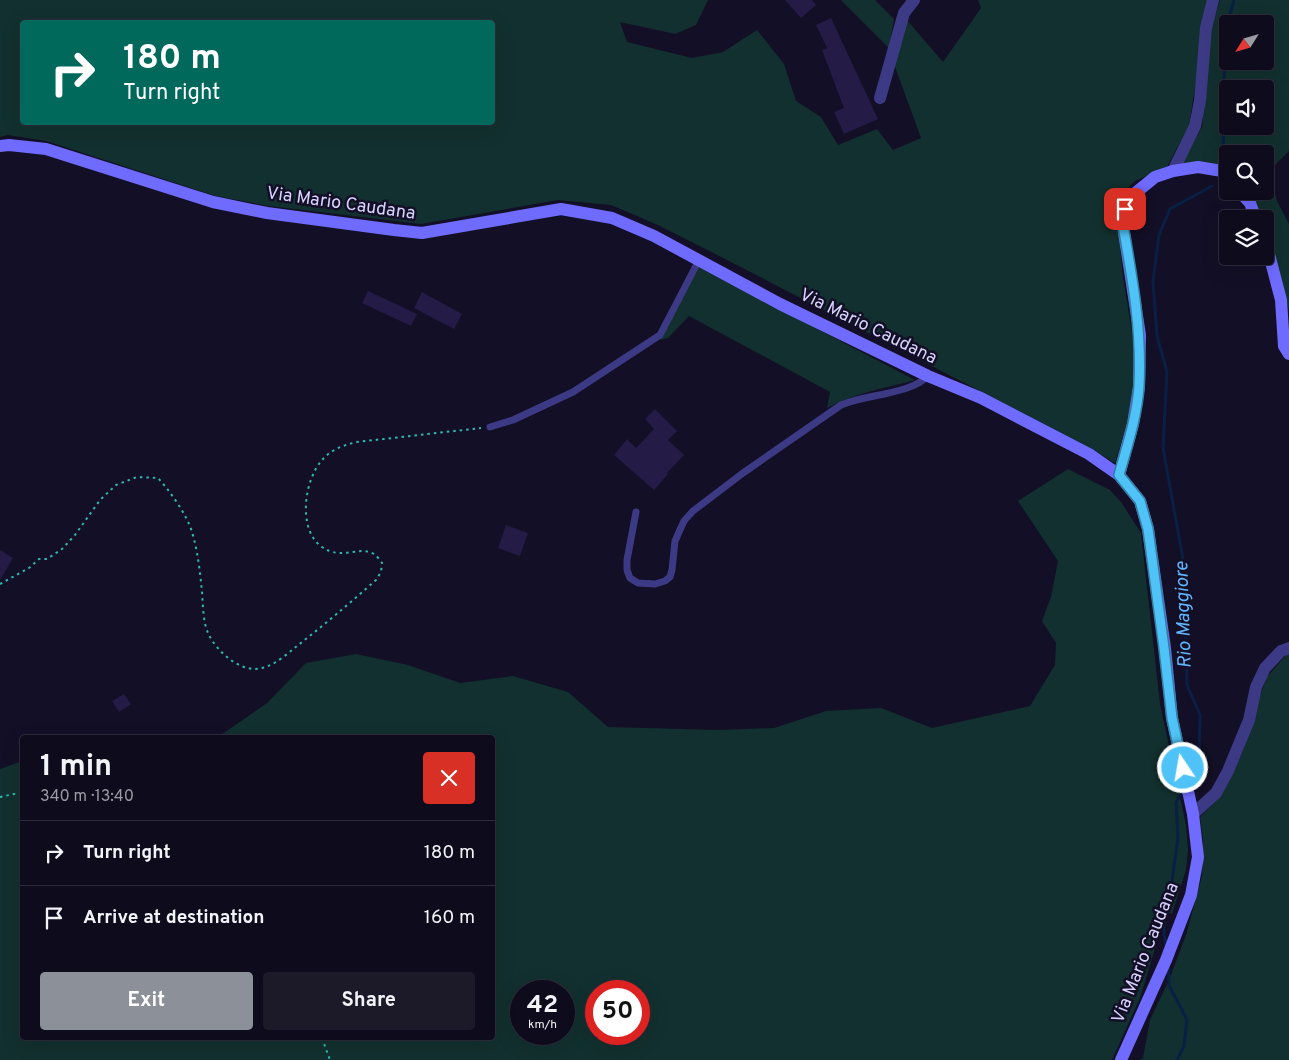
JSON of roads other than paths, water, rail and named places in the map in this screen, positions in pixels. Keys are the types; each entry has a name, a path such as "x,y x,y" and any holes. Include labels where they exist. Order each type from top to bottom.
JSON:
{"main road":[{"name":"Via Mario Caudana","path":"0,146 9,145 46,149 213,202 267,212 394,230 432,231 561,209 612,218 654,236 780,304 928,376 981,398 1089,454 1119,475 1140,501 1148,529 1172,718 1193,814 1198,857 1191,895 1168,954 1121,1060"},
{"path":"1119,475 1135,415 1139,388 1140,334 1122,220 1128,199 1155,177 1172,171 1198,167 1219,170"},
{"path":"1272,265 1281,300 1284,346 1289,354"}],"street":[{"path":"880,98 904,13 914,0"},
{"path":"1172,171 1195,126 1200,101 1206,28 1213,0"},
{"path":"1193,814 1216,793 1228,771 1249,720 1256,687 1265,668 1281,651 1289,648"}],"lane":[{"path":"490,427 513,420 573,392 660,335 699,260"},
{"path":"636,512 627,560 627,570 630,578 638,583 655,584 666,581 670,577 672,570 675,541 684,521 693,511 841,405 906,388 917,384 928,376"}],"waterway":[{"name":"Rio Maggiore","path":"1223,145 1225,32 1234,0"},
{"name":"Rio Maggiore","path":"1189,775 1199,753 1200,715 1187,685 1184,565 1163,448 1167,372 1157,336 1153,282 1159,235 1170,209 1212,186"},
{"name":"Rio Maggiore","path":"1166,946 1164,932 1165,902 1171,888 1178,838 1176,803 1183,788"},
{"name":"Rio Maggiore","path":"1168,964 1169,985 1187,1020 1184,1046 1177,1060"}]}
